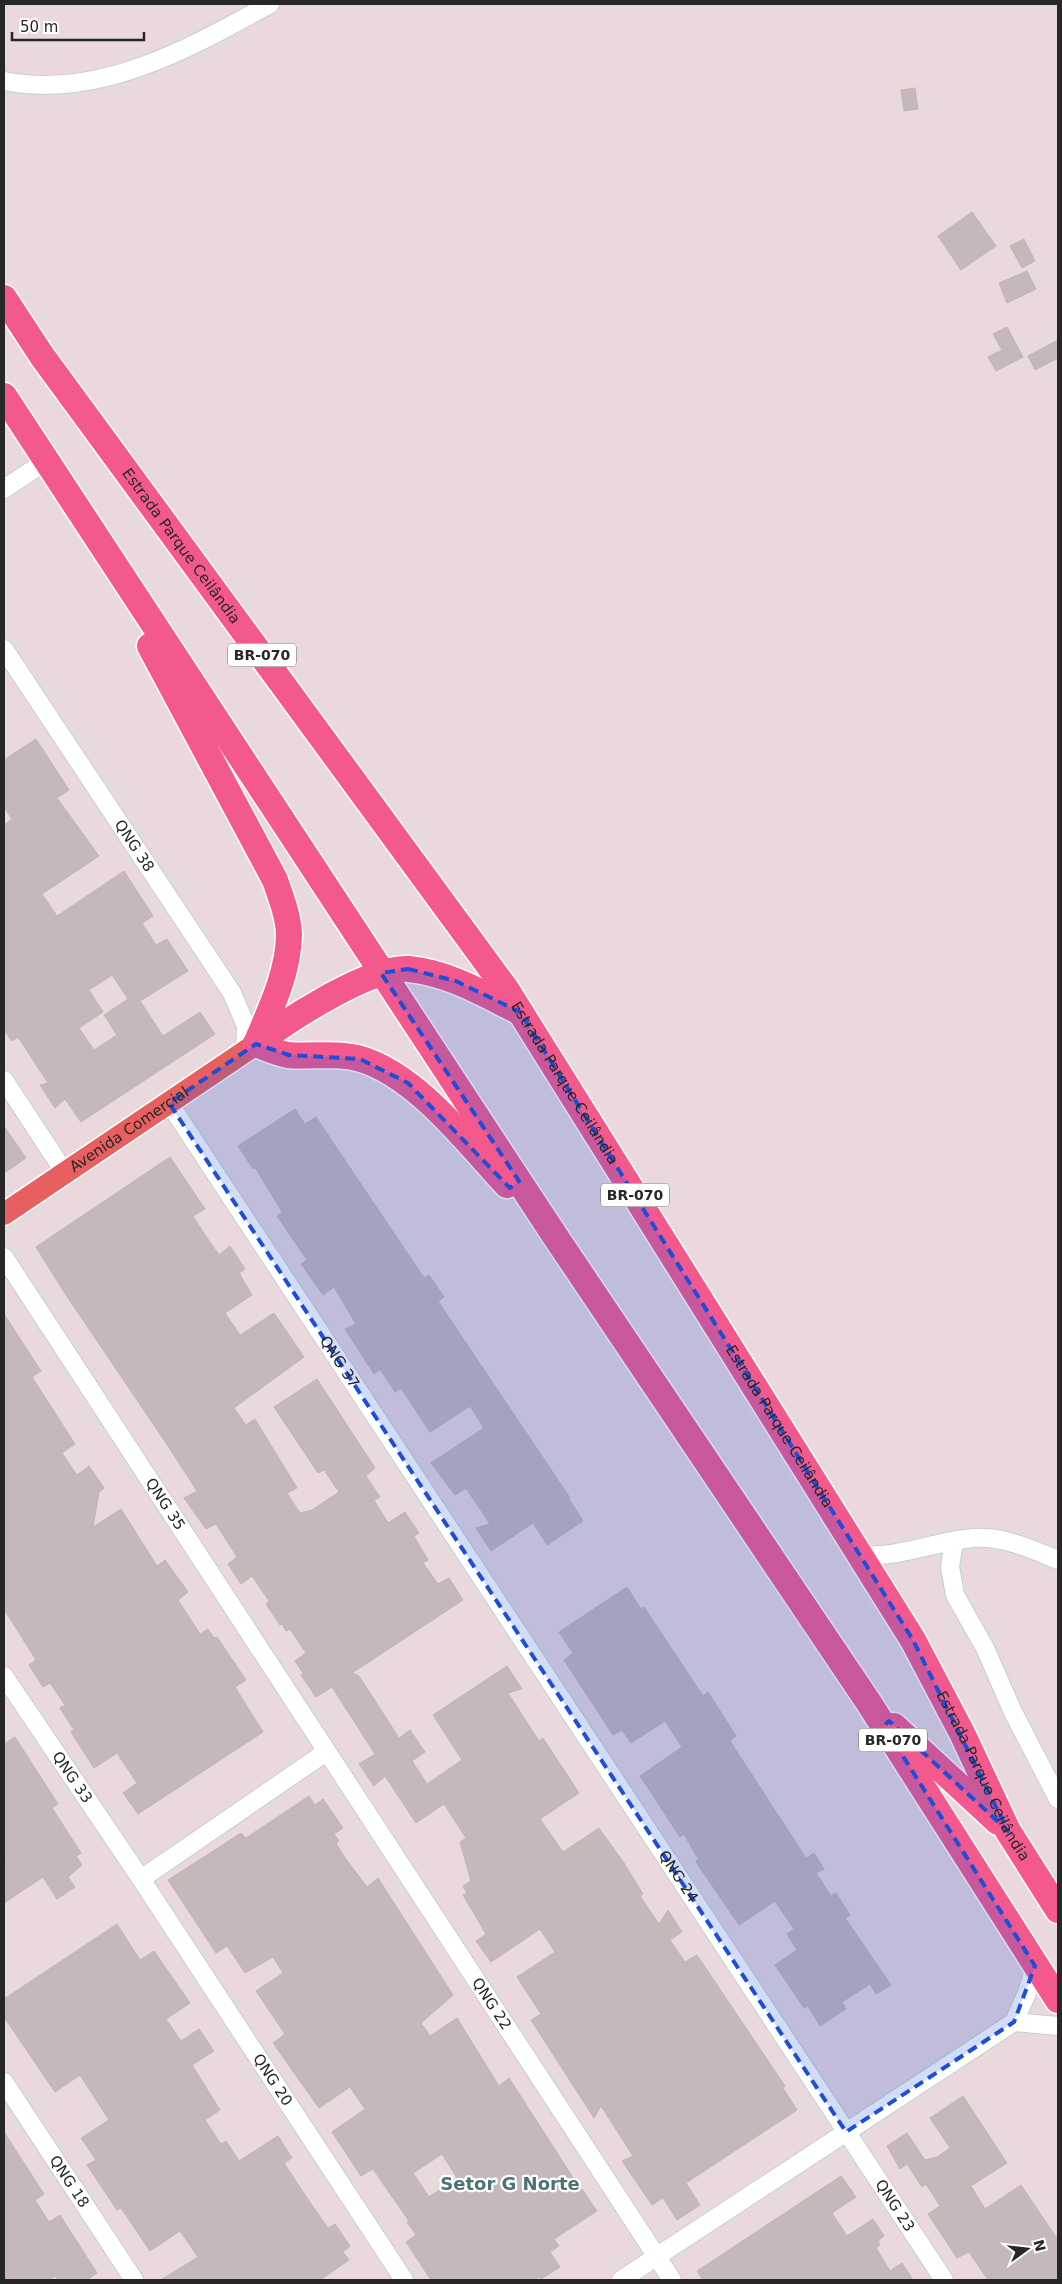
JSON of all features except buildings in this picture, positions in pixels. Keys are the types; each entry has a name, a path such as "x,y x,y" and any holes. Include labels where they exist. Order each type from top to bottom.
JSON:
{"highway":[{"name":"Estrada Parque Ceilândia","path":"4,298 48,364 506,989 913,1640 962,1733 1008,1831 1058,1910"},
{"name":"BR-070","path":"4,396 555,1236 869,1703 1058,2000"},
{"path":"77,509 275,880 285,908 289,936 286,959 277,991 250,1048"},
{"path":"250,1048 307,1010 382,973 408,969 456,980 520,1012"},
{"path":"250,1048 289,1055 341,1056 360,1059 382,1067 408,1083 432,1105 555,1236"},
{"path":"869,1703 1008,1831"}],"main road":[{"name":"Avenida Comercial","path":"4,1214 250,1048"}],"street":[{"path":"4,81 46,84 90,81 118,75 190,46 270,4"},
{"path":"4,489 46,461"},
{"name":"QNG 38","path":"4,648 232,993 246,1026 250,1048"},
{"path":"4,1080 64,1173"},
{"name":"QNG 37","path":"169,1103 509,1622"},
{"name":"QNG 35","path":"4,1257 326,1752"},
{"path":"861,1555 894,1555 975,1538 1008,1541 1058,1560"},
{"path":"954,1541 950,1568 955,1595 985,1648 1013,1712 1058,1799"},
{"name":"QNG 24","path":"509,1622 846,2132"},
{"name":"QNG 33","path":"4,1676 141,1879"},
{"path":"141,1879 326,1752"},
{"name":"QNG 22","path":"326,1752 672,2280"},
{"name":"QNG 20","path":"141,1879 404,2280"},
{"path":"621,2280 1014,2022 1027,1993 1035,1966"},
{"path":"1014,2022 1058,2026"},
{"name":"QNG 18","path":"4,2082 134,2280"},
{"name":"QNG 23","path":"846,2132 944,2280"}],"highlighted area":[{"path":"408,969 456,981 520,1012 913,1640 1008,1831 889,1721 884,1726 1035,1966 1014,2022 846,2132 169,1103 256,1044 289,1055 360,1059 408,1083 510,1188 519,1181 381,973"}],"district":[{"name":"Setor G Norte","path":"510,2184"}]}
